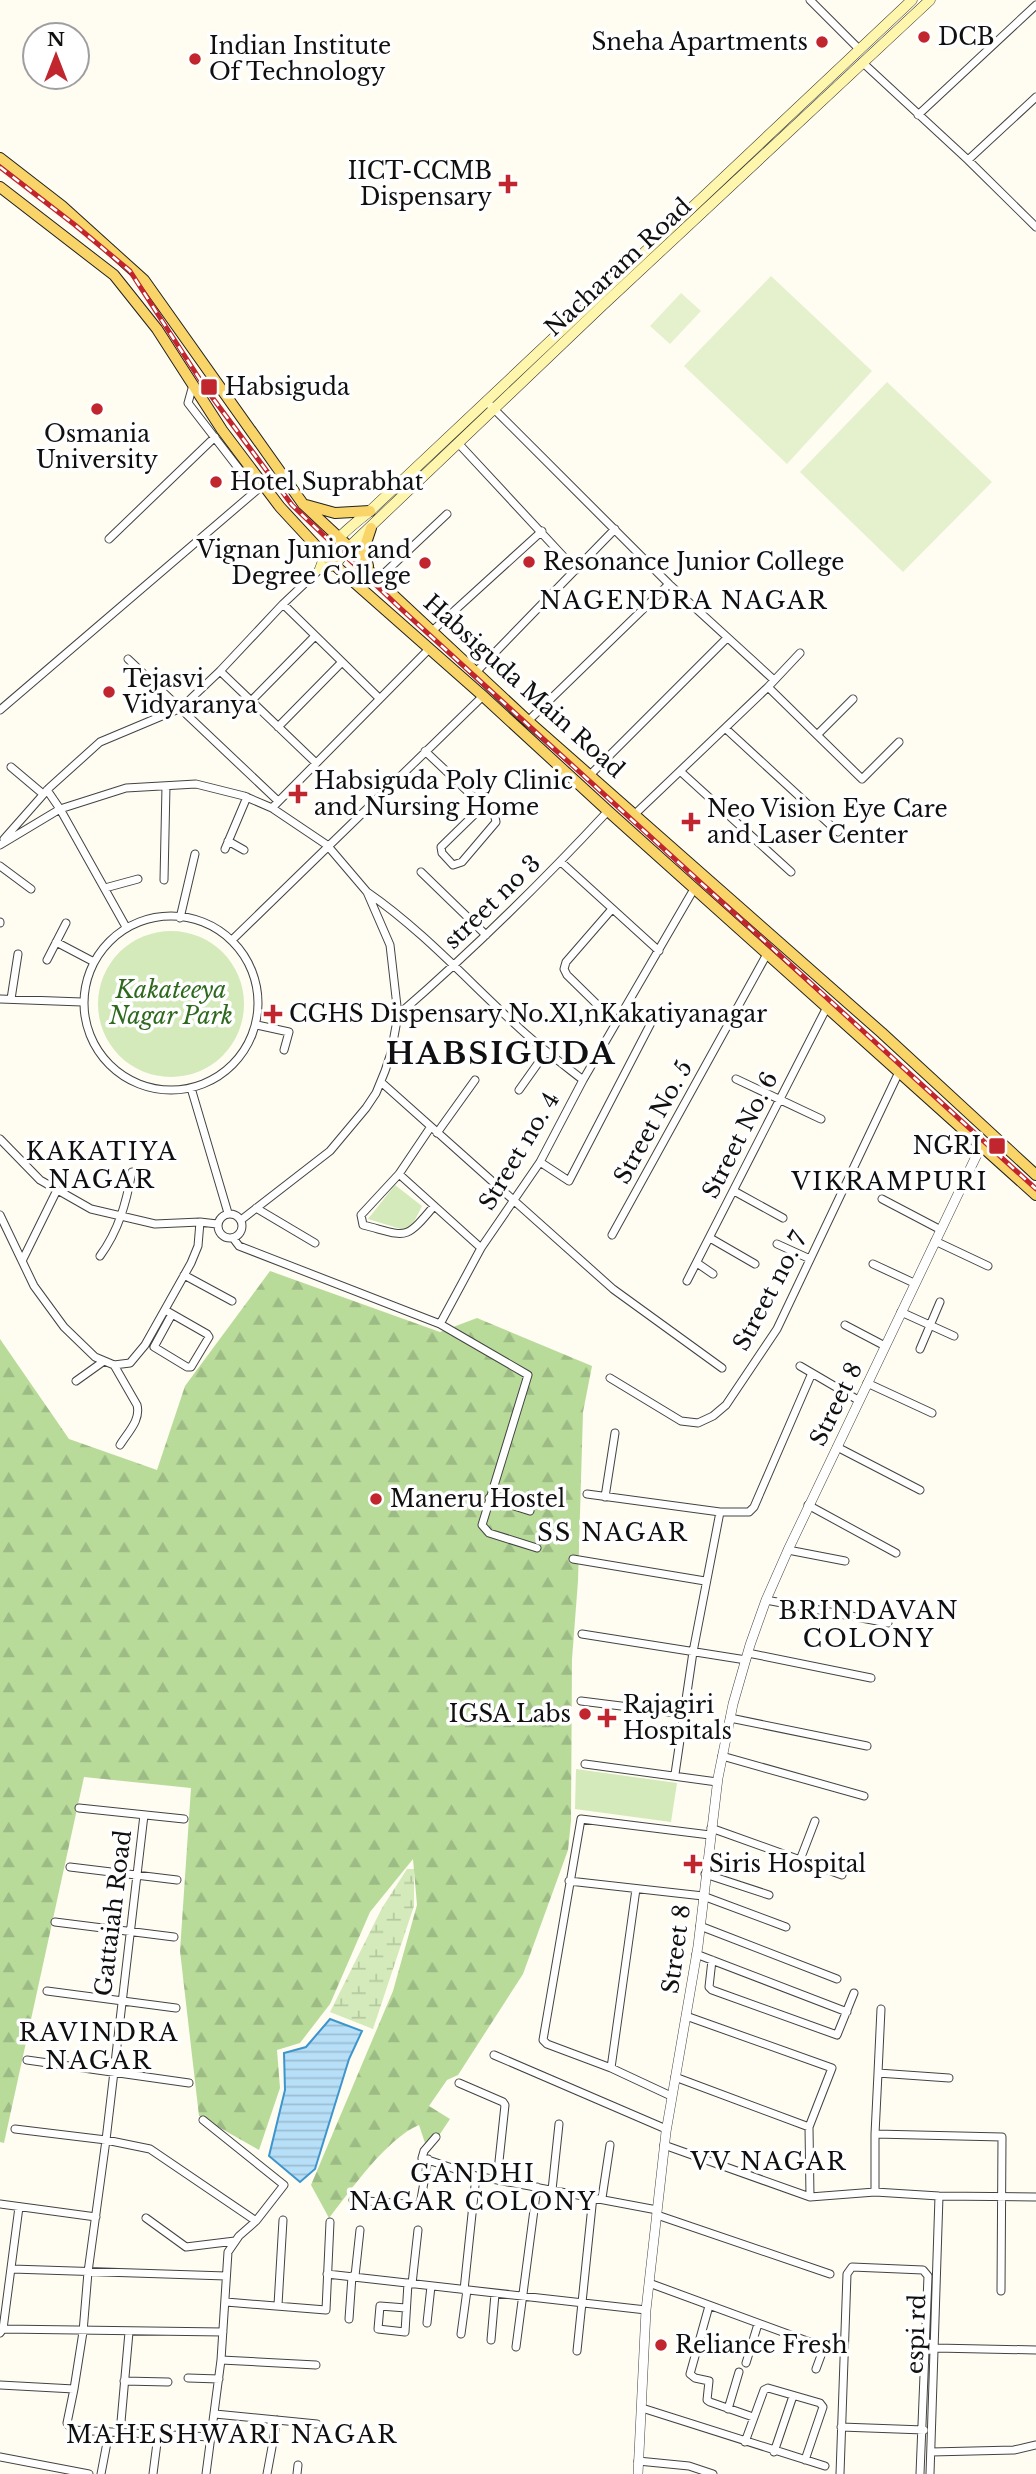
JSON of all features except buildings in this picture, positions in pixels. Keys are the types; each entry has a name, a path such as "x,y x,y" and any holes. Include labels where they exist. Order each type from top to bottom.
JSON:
{"main road":[{"name":"Nacharam Road","path":"324,555 338,538 370,511 912,0"},
{"name":"Nacharam Road","path":"335,565 349,547 458,443 930,0"},
{"name":"Habsiguda Main Road","path":"0,158 62,206 144,280 303,504 349,547 373,575 431,632 589,776 882,1033 1036,1175"},
{"name":"Habsiguda Main Road","path":"0,187 114,275 157,329 260,488 324,555 1036,1195"},
{"path":"303,504 335,513 370,511"},
{"path":"371,528 364,549 373,575"},
{"path":"320,569 324,555"},
{"path":"320,569 335,565"},
{"path":"633,834 644,822"}],"street":[{"path":"810,0 859,49"},
{"path":"918,114 1036,5"},
{"path":"862,62 1036,227"},
{"path":"968,160 1036,97"},
{"path":"0,710 260,488 188,403 192,385"},
{"path":"486,401 727,638 862,779 899,742"},
{"path":"108,539 215,437"},
{"path":"458,443 576,569"},
{"path":"373,575 447,514"},
{"path":"476,672 615,529"},
{"path":"431,632 542,531"},
{"path":"1,844 45,792 100,742 181,708 320,569"},
{"path":"528,721 670,584"},
{"path":"283,604 379,698"},
{"path":"251,701 315,636"},
{"path":"589,776 727,638"},
{"path":"272,808 429,649"},
{"path":"635,814 800,653"},
{"path":"128,659 278,801"},
{"path":"278,727 342,662"},
{"path":"220,671 316,763"},
{"path":"232,940 483,696"},
{"path":"817,735 853,699"},
{"path":"725,728 838,832"},
{"path":"425,751 483,806 494,812 496,822 462,862 453,864 442,853 441,847 483,806"},
{"path":"11,767 45,792 60,809 126,927"},
{"path":"680,771 790,872"},
{"path":"1,844 60,809 126,788 195,784 247,797 272,808 327,845 367,892 387,905 546,1052 583,1080"},
{"path":"164,880 166,786"},
{"path":"244,850 227,845 247,797"},
{"name":"street no 3","path":"398,1015 455,966 561,862 608,811"},
{"path":"180,918 195,854"},
{"path":"561,862 659,951"},
{"path":"0,866 31,889"},
{"path":"421,872 486,935"},
{"path":"105,888 138,879"},
{"name":"Street no. 4","path":"440,1324 481,1248 540,1163 615,1023 694,889"},
{"path":"241,1220 330,1151 366,1108 381,1082 391,1053 398,1015 390,945 367,892"},
{"path":"612,909 566,962 564,969 615,1023"},
{"path":"164,915 180,918 202,921 232,940 252,968 257,985 257,1025 243,1053 231,1067 191,1088 149,1088 109,1065 92,1042 82,1002 94,962 116,934 143,920 164,915"},
{"path":"47,960 66,923"},
{"path":"56,942 94,962"},
{"path":"11,999 18,954"},
{"name":"Street No. 5","path":"612,1234 767,954"},
{"path":"0,999 82,1002"},
{"path":"540,1163 569,1181 652,1021 627,1006"},
{"name":"Street No. 6","path":"687,1282 827,1007"},
{"path":"257,1025 289,1032 284,1050"},
{"path":"519,1090 546,1052"},
{"name":"Street no. 7","path":"610,1378 681,1421 698,1423 713,1416 726,1405 777,1329 899,1072"},
{"path":"736,1079 821,1119"},
{"path":"434,1206 414,1230 402,1235 363,1225 360,1215 399,1174 475,1080"},
{"path":"381,1082 613,1289 722,1368"},
{"path":"191,1088 228,1213"},
{"path":"0,1139 40,1180 91,1209 155,1224 217,1224"},
{"name":"Street 8","path":"638,2474 646,2310 664,2145 696,1954 717,1782 730,1718 766,1600 808,1505 981,1146"},
{"path":"100,1256 111,1242 122,1217 132,1172"},
{"path":"399,1174 481,1248"},
{"path":"22,1261 57,1190"},
{"path":"734,1191 783,1218"},
{"path":"882,1199 941,1230"},
{"path":"256,1208 315,1243"},
{"path":"217,1224 228,1213 234,1213 241,1220 241,1231 233,1238"},
{"path":"0,1215 34,1286 64,1327 95,1357 114,1365 130,1363 169,1312"},
{"path":"169,1312 209,1337 191,1367 154,1348 184,1275 198,1246 200,1222"},
{"path":"217,1224 222,1235 233,1238 239,1246 440,1324 528,1375 482,1520 484,1529 489,1533 537,1548"},
{"path":"710,1237 755,1264"},
{"path":"935,1241 988,1266"},
{"path":"777,1244 810,1259"},
{"path":"697,1263 713,1273"},
{"path":"873,1264 914,1283"},
{"path":"184,1275 232,1301"},
{"path":"920,1349 940,1302"},
{"path":"901,1312 954,1336"},
{"path":"845,1325 885,1346"},
{"path":"76,1381 104,1361"},
{"path":"114,1365 139,1412 120,1445"},
{"path":"800,1366 858,1400"},
{"path":"587,1494 720,1512 749,1511 754,1507 812,1373"},
{"path":"867,1383 932,1413"},
{"path":"605,1497 615,1433"},
{"path":"837,1447 920,1490"},
{"path":"489,1498 530,1511"},
{"path":"808,1505 897,1553"},
{"path":"675,1774 705,1581 720,1512"},
{"path":"788,1550 845,1561"},
{"path":"573,1559 705,1581"},
{"path":"766,1600 888,1623"},
{"path":"582,1634 871,1678"},
{"path":"581,1701 685,1714"},
{"path":"730,1718 867,1746"},
{"path":"722,1756 864,1796"},
{"path":"585,1764 675,1774 717,1782"},
{"path":"79,1808 184,1819"},
{"name":"Gattaiah Road","path":"109,2432 72,2430 66,2423 83,2332 144,1815"},
{"path":"671,2096 543,2040 581,1819 711,1831 842,1875"},
{"path":"800,1860 815,1821"},
{"path":"70,1867 177,1880"},
{"path":"705,1874 769,1895"},
{"path":"569,1881 703,1896 786,1927"},
{"path":"611,2068 636,1889"},
{"path":"55,1922 174,1937"},
{"path":"700,1926 837,1979"},
{"path":"696,1954 847,2012"},
{"path":"712,1960 709,1987 712,1990 837,2035 854,1993"},
{"path":"47,1991 176,2008"},
{"path":"875,2192 881,2010"},
{"path":"686,2016 832,2068 809,2127 810,2197"},
{"path":"494,2055 666,2129"},
{"path":"27,2060 189,2083"},
{"path":"878,2073 949,2078"},
{"path":"675,2077 809,2127"},
{"path":"459,2084 505,2105 497,2180"},
{"path":"203,2120 284,2185 228,2252 221,2360 206,2474"},
{"path":"552,2190 559,2124"},
{"path":"15,2129 106,2140 150,2149 256,2221"},
{"path":"875,2134 1002,2137 1001,2291"},
{"path":"436,2137 421,2156 476,2176 593,2196 657,2212 830,2274"},
{"path":"603,2198 610,2145"},
{"path":"664,2145 810,2197 875,2192 1036,2197"},
{"path":"353,2200 420,2205 428,2159"},
{"path":"461,2334 476,2176"},
{"path":"516,2347 537,2187"},
{"path":"577,2351 593,2196"},
{"name":"espi rd","path":"930,2474 939,2196"},
{"path":"0,2204 96,2217"},
{"path":"19,2207 1,2331 223,2332"},
{"path":"146,2218 186,2248 235,2241"},
{"path":"278,2305 283,2221"},
{"path":"226,2302 326,2310 330,2222"},
{"path":"349,2319 360,2230"},
{"path":"406,2308 380,2306 378,2329 405,2332 418,2230"},
{"path":"840,2474 847,2274 849,2269 876,2268 927,2272 928,2276 920,2474"},
{"path":"12,2269 226,2276"},
{"path":"327,2274 646,2310"},
{"path":"649,2283 821,2347 816,2369"},
{"path":"427,2323 431,2286"},
{"path":"491,2340 495,2294"},
{"path":"709,2306 690,2374 709,2381 708,2401 753,2417"},
{"path":"746,2363 758,2325"},
{"path":"120,2433 129,2332"},
{"path":"935,2348 1036,2350"},
{"path":"221,2360 316,2365"},
{"path":"925,2361 935,2361"},
{"path":"728,2409 739,2372"},
{"path":"924,2373 934,2373"},
{"path":"188,2378 219,2379"},
{"path":"124,2381 168,2382"},
{"path":"0,2385 74,2389"},
{"path":"745,2442 764,2390 768,2388 820,2403 823,2407 805,2460"},
{"path":"774,2452 793,2396"},
{"path":"642,2408 825,2466"},
{"path":"215,2414 317,2424"},
{"path":"267,2474 277,2420"},
{"path":"841,2427 932,2430"},
{"path":"101,2474 109,2432 211,2437"},
{"path":"153,2474 158,2435"},
{"path":"931,2452 1014,2450 1036,2445"},
{"path":"0,2457 58,2471 89,2474"},
{"path":"638,2461 690,2466 713,2474"},
{"path":"297,2474 298,2465"}],"green space":[{"path":"771,276 872,371 787,464 684,366"},
{"path":"681,293 701,311 670,344 650,326"},
{"path":"887,382 992,482 903,572 800,472"},
{"name":"Kakateeya Nagar Park","path":"171,931 199,936 223,952 239,976 244,1004 239,1032 223,1056 199,1072 171,1077 143,1072 119,1056 103,1032 98,1004 103,976 119,952 143,936"},
{"path":"395,1185 422,1206 411,1228 404,1230 368,1219"},
{"path":"270,1271 440,1332 477,1318 592,1366 583,1412 578,1581 572,1659 571,1821 568,1850 523,1974 458,2075 447,2080 429,2106 450,2119 428,2152 419,2125 394,2141 370,2166 329,2218 311,2185 393,1991 417,1905 413,1859 370,1912 330,2004 300,2043 277,2050 280,2088 259,2150 199,2116 180,1951 191,1788 84,1777 4,2143 0,2142 0,1339 69,1439 157,1470 185,1386"},
{"path":"576,1769 677,1783 671,1822 575,1809"},
{"path":"407,1869 414,1869 414,1906 373,2029 330,2012 382,1908"}],"water":[{"path":"330,2019 362,2031 349,2059 315,2169 300,2182 269,2156 285,2090 284,2053 306,2047"}],"railway":[{"path":"0,167 130,271 206,389 292,505 399,607 1036,1189"}],"place":[{"name":"DCB","path":"924,37"},
{"name":"Sneha Apartments","path":"822,42"},
{"name":"Indian Institute Of Technology","path":"195,59"},
{"name":"IICT-CCMB Dispensary","path":"508,184"},
{"name":"Habsiguda","path":"209,387"},
{"name":"Osmania University","path":"97,409"},
{"name":"Hotel Suprabhat","path":"216,482"},
{"name":"Resonance Junior College","path":"529,562"},
{"name":"Vignan Junior and Degree College","path":"425,563"},
{"name":"Tejasvi Vidyaranya","path":"109,692"},
{"name":"Habsiguda Poly Clinic and Nursing Home","path":"298,794"},
{"name":"Neo Vision Eye Care and Laser Center","path":"691,822"},
{"name":"CGHS Dispensary No.XI,nKakatiyanagar","path":"273,1014"},
{"name":"NGRI","path":"997,1146"},
{"name":"Maneru Hostel","path":"376,1499"},
{"name":"IGSA Labs","path":"585,1714"},
{"name":"Rajagiri Hospitals","path":"607,1718"},
{"name":"Siris Hospital","path":"693,1864"},
{"name":"Reliance Fresh","path":"661,2345"}],"district":[{"name":"NAGENDRA NAGAR","path":"684,601"},
{"name":"HABSIGUDA","path":"501,1054"},
{"name":"KAKATIYA NAGAR","path":"102,1166"},
{"name":"VIKRAMPURI","path":"890,1182"},
{"name":"SS NAGAR","path":"613,1533"},
{"name":"BRINDAVAN COLONY","path":"869,1625"},
{"name":"RAVINDRA NAGAR","path":"99,2047"},
{"name":"VV NAGAR","path":"769,2162"},
{"name":"GANDHI NAGAR COLONY","path":"473,2188"},
{"name":"MAHESHWARI NAGAR","path":"232,2435"}]}
